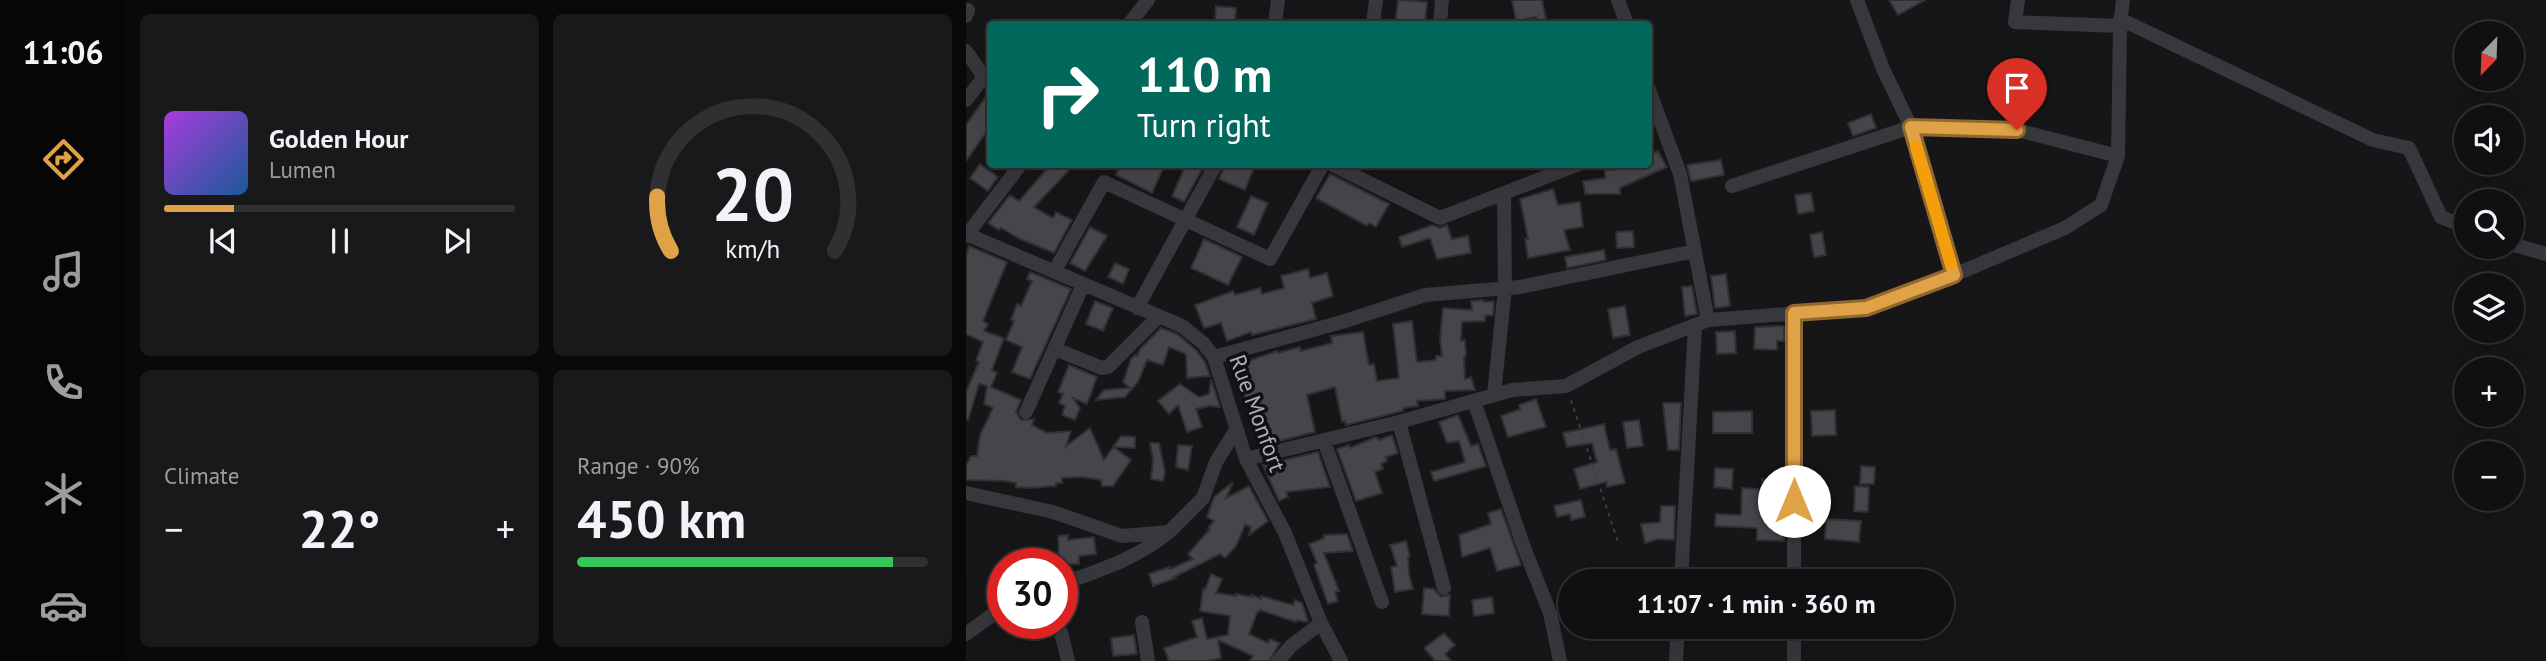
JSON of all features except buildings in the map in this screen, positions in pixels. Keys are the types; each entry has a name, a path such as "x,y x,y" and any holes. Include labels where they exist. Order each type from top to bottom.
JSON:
{"street":[{"path":"1131,21 1148,0"},
{"path":"1275,21 1278,0"},
{"path":"1373,21 1376,0"},
{"path":"1440,21 1442,0"},
{"path":"1619,0 1626,21"},
{"path":"1857,0 1884,69 1911,127 1954,275"},
{"path":"2018,0 2015,22 2120,22 2373,140 2409,148 2441,217 2454,222"},
{"path":"1246,459 1399,422 1494,394 1566,386 1637,347 1702,322 1866,308 1954,275 2065,228 2101,205 2118,156 2120,22 2123,0"},
{"path":"966,51 984,77 966,100"},
{"path":"1652,98 1680,174 1695,251 1702,322 1682,569"},
{"path":"1732,187 1911,127 2017,130 2118,156"},
{"path":"1652,136 1664,132"},
{"path":"966,235 1018,168"},
{"path":"1137,308 1214,168"},
{"path":"1054,272 1104,182 1270,259 1321,168"},
{"path":"1339,168 1440,218 1570,168"},
{"path":"1494,394 1505,288 1504,193"},
{"name":"Rue Monfort","path":"966,235 1182,326 1203,342 1214,357 1222,378 1246,459 1286,533 1321,623 1341,661"},
{"path":"2524,248 2546,254"},
{"path":"1214,357 1342,322 1425,295 1505,288 1588,274 1695,251"},
{"path":"1026,412 1083,285"},
{"path":"1794,313 1794,569"},
{"path":"1055,349 1102,368 1108,367 1159,316"},
{"path":"1474,401 1523,545 1550,613 1560,661"},
{"path":"1399,422 1444,588"},
{"path":"1078,578 1150,548 1169,532 1203,498 1216,462 1236,430"},
{"path":"1324,441 1382,602"},
{"path":"966,493 1052,512 1122,536 1169,532"},
{"path":"966,634 987,619"},
{"path":"1142,622 1148,661"},
{"path":"1278,661 1291,646 1321,623"},
{"path":"1063,639 1068,661"},
{"path":"1676,661 1677,639"},
{"path":"1794,639 1794,661"}],"path":[{"path":"1566,386 1619,545"}],"slow traffic":[{"path":"1916,147 1951,264"}],"route":[{"path":"1794,501 1794,313 1866,308 1954,275 1911,127 2017,130"}]}
